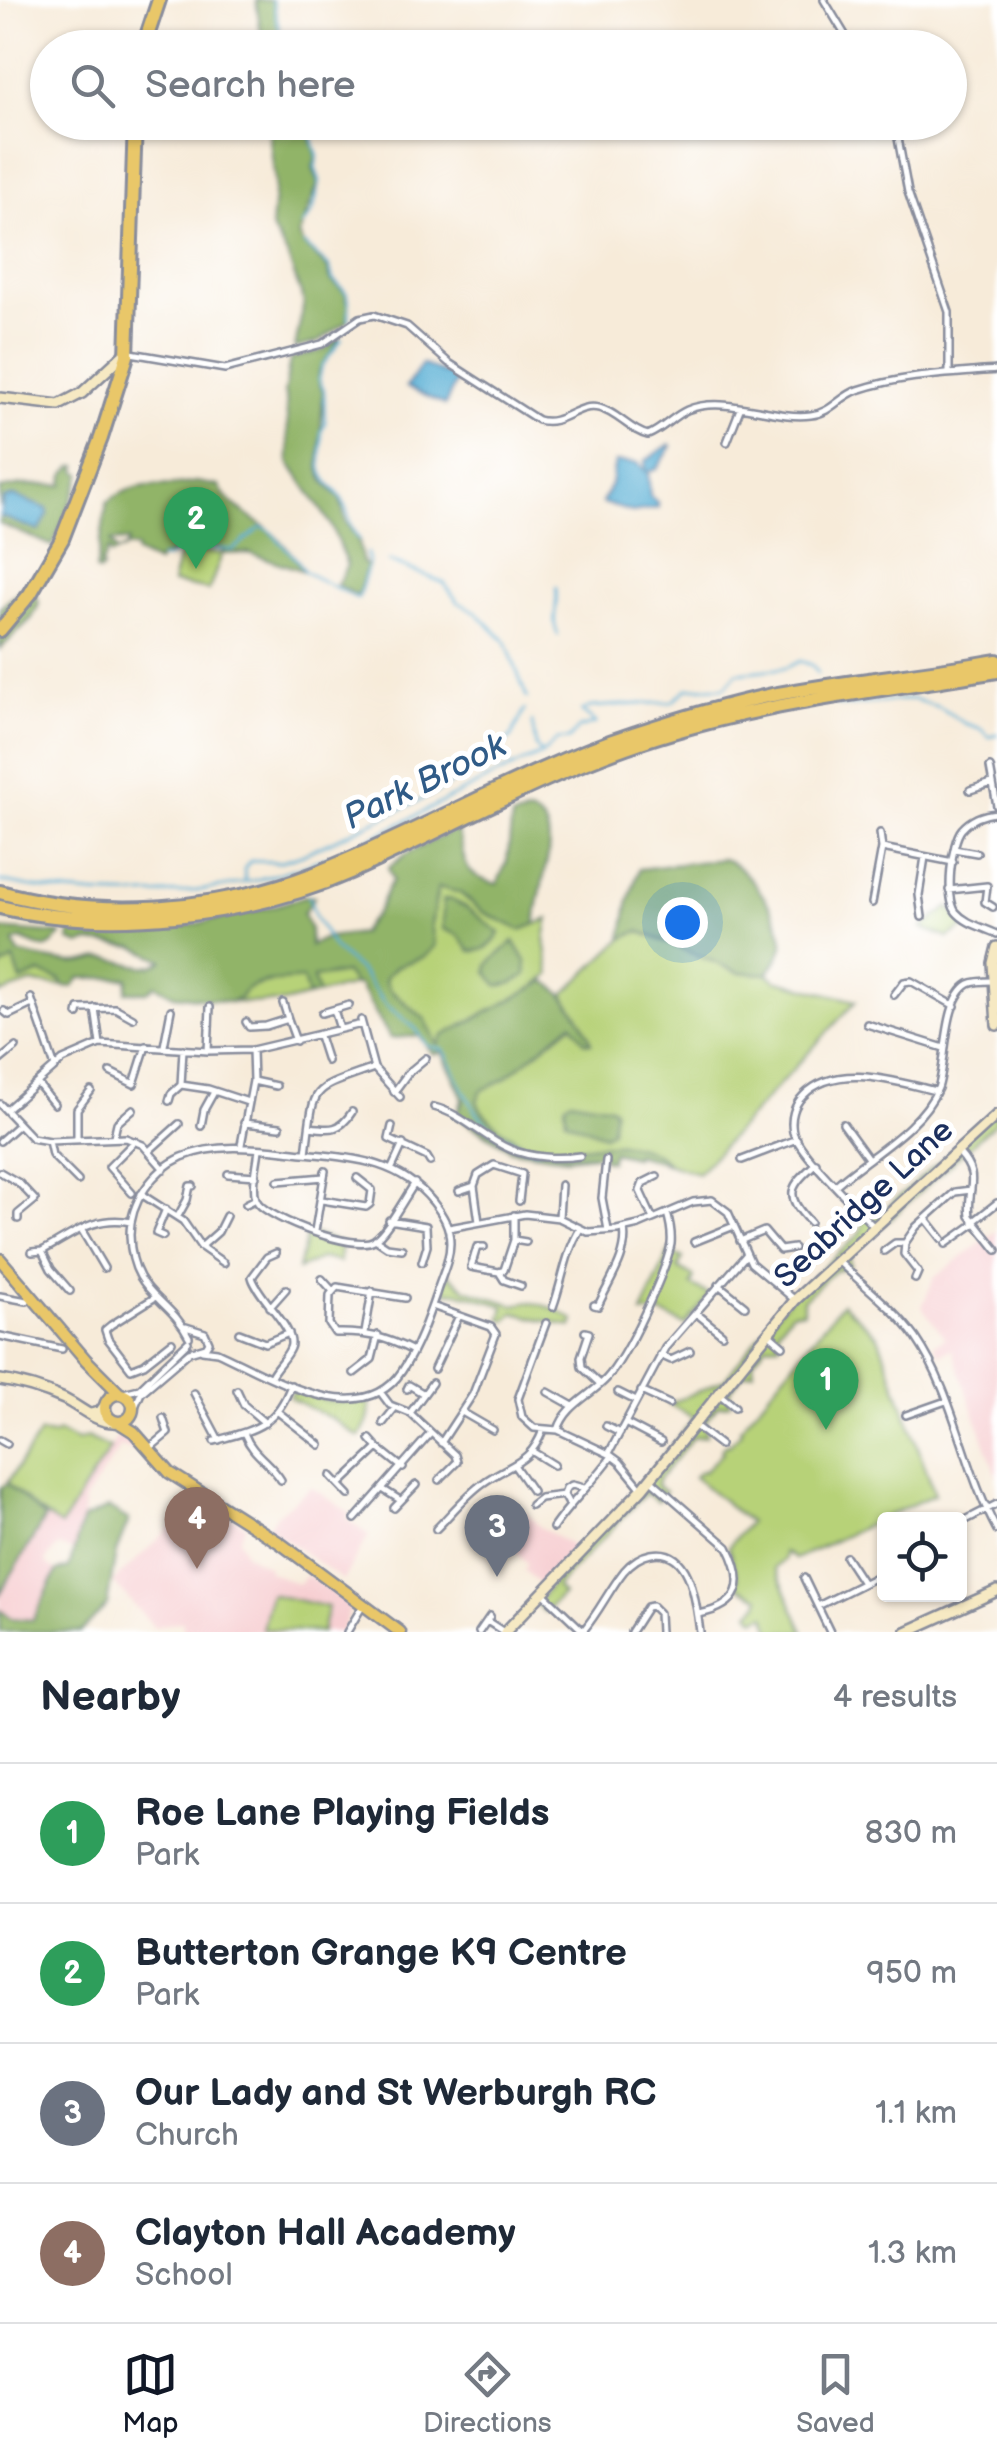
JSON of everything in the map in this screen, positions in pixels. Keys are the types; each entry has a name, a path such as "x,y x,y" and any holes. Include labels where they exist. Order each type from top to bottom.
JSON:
{"highway":[{"path":"149,30 159,0"},
{"path":"0,630 30,594 62,540 127,355 133,140"},
{"path":"0,890 58,902 143,907 199,902 268,888 356,857 540,770 655,726 772,695 997,661"},
{"path":"0,904 74,918 218,910 348,874 545,778 628,746 775,705 997,671"}],"main road":[{"path":"0,1259 86,1360 132,1400 134,1432"},
{"path":"86,1360 106,1402 108,1416 134,1432 170,1473 280,1543 400,1632"},
{"path":"106,1402 121,1394"},
{"path":"117,1422 133,1412"}],"street":[{"path":"824,0 842,30"},
{"path":"898,140 908,192 950,312 949,373"},
{"path":"0,398 58,405 82,394 127,355 224,370 322,344 360,318 374,315 407,326 449,364 543,422 554,423 582,409 596,407 648,435 691,408 789,416 824,412 860,390 906,378 997,370"},
{"path":"727,442 740,409"},
{"path":"990,767 997,810 962,828 954,849 949,890 952,906 964,920 997,934"},
{"path":"970,790 992,783"},
{"path":"872,903 882,848 880,832"},
{"path":"882,848 953,862"},
{"path":"954,849 977,853"},
{"path":"922,917 918,896 926,857"},
{"path":"949,890 987,886 985,902 992,907"},
{"path":"997,947 993,963 997,1025"},
{"path":"894,996 904,982 910,981 955,1006"},
{"path":"836,1185 913,1123 936,1091 955,1006 964,988 971,982 994,981"},
{"path":"8,1015 32,1001 56,1066"},
{"path":"283,1003 296,1041"},
{"path":"322,1013 349,1005"},
{"path":"208,1051 210,1007"},
{"path":"95,1008 100,1044"},
{"path":"78,1009 115,1008 132,1013"},
{"path":"334,1010 340,1029"},
{"path":"164,1047 172,1014"},
{"path":"246,1022 249,1027 266,1026 288,1019"},
{"path":"6,1110 56,1066 75,1053 100,1044 252,1050 361,1022 374,1068 397,1094 408,1073 426,1058"},
{"path":"867,1024 944,1048"},
{"path":"319,1035 327,1062"},
{"path":"110,1072 135,1085 146,1046"},
{"path":"0,1060 16,1047"},
{"path":"169,1100 181,1085 183,1049"},
{"path":"241,1146 253,1081 252,1050"},
{"path":"306,1153 314,1097 322,1088 374,1068"},
{"path":"873,1226 797,1140 793,1117 796,1104 811,1088 862,1077 936,1091"},
{"path":"253,1081 273,1082"},
{"path":"37,1083 54,1104"},
{"path":"181,1085 248,1102"},
{"path":"77,1139 77,1108 92,1092"},
{"path":"201,1126 214,1092"},
{"path":"0,1104 32,1138 49,1141 114,1136 134,1141 164,1169"},
{"path":"434,1107 447,1110 510,1150 550,1158 580,1156"},
{"path":"114,1136 118,1123 133,1108"},
{"path":"310,1127 334,1130 343,1126 352,1112"},
{"name":"Seabridge Lane","path":"505,1632 642,1489 694,1425 699,1413 795,1300 997,1115"},
{"path":"244,1123 277,1128"},
{"path":"843,1124 867,1158"},
{"path":"0,1141 18,1125"},
{"path":"149,1151 174,1126"},
{"path":"392,1126 389,1139 428,1157 430,1162"},
{"path":"742,1160 797,1140"},
{"path":"49,1141 52,1155 78,1181"},
{"path":"128,1192 106,1169 134,1141"},
{"path":"392,1168 404,1144"},
{"path":"241,1146 362,1160 392,1168 415,1183 438,1208 448,1228 448,1257 413,1351 402,1371 381,1392 351,1400 330,1398 216,1352 198,1350 183,1326 154,1298 136,1267 131,1222 141,1194 164,1169 187,1155 241,1146"},
{"path":"259,1148 256,1199 272,1213 349,1242 375,1240 387,1248 402,1250"},
{"path":"957,1151 970,1168 969,1210 974,1223 997,1250"},
{"path":"606,1160 602,1198 608,1230"},
{"path":"810,1222 793,1201 792,1193 794,1185 816,1163"},
{"path":"459,1191 474,1186 486,1168 504,1166 522,1174 518,1197"},
{"path":"0,1172 19,1182 37,1202 17,1214"},
{"path":"228,1174 256,1176"},
{"path":"278,1181 324,1174 315,1232"},
{"path":"652,1219 641,1187 657,1176"},
{"path":"322,1200 366,1207 372,1190 358,1178"},
{"path":"375,1240 415,1183"},
{"path":"559,1218 561,1185"},
{"path":"178,1216 189,1186"},
{"path":"474,1186 479,1222"},
{"path":"915,1279 918,1272 904,1254 905,1243 916,1227 955,1192 971,1190"},
{"path":"141,1194 178,1216 201,1247 224,1263"},
{"path":"246,1204 256,1199"},
{"path":"448,1228 514,1215 559,1218 580,1229 624,1229 700,1200 712,1200 723,1206 746,1255 758,1270 795,1300"},
{"path":"926,1220 944,1242 997,1204"},
{"path":"164,1236 156,1233 166,1209"},
{"path":"558,1430 564,1414 600,1384 622,1356 664,1268 671,1242 668,1212"},
{"path":"500,1272 507,1266 514,1240 514,1215"},
{"path":"201,1247 218,1232 226,1216"},
{"path":"32,1252 42,1251 93,1222 110,1218 131,1222"},
{"path":"389,1220 429,1226 422,1262"},
{"path":"698,1242 734,1226"},
{"path":"556,1304 566,1256 580,1229"},
{"path":"594,1305 598,1306 622,1255 624,1229"},
{"path":"82,1230 104,1268"},
{"path":"740,1240 764,1231 780,1250 794,1248"},
{"path":"514,1240 526,1242"},
{"path":"884,1252 895,1243 905,1243"},
{"path":"484,1247 477,1247 473,1253 471,1267 500,1272"},
{"path":"42,1251 70,1291"},
{"path":"271,1376 290,1349 289,1333 260,1297 252,1277 266,1257 276,1253"},
{"path":"554,1528 569,1504 599,1474 660,1355 746,1255"},
{"path":"837,1259 917,1340 997,1530"},
{"path":"500,1272 504,1280 521,1286"},
{"path":"322,1279 332,1290 330,1329 336,1333 378,1335 413,1351"},
{"path":"719,1285 744,1306"},
{"path":"332,1290 341,1286 402,1299"},
{"path":"270,1307 286,1289"},
{"path":"365,1332 372,1291"},
{"path":"0,1296 26,1301"},
{"path":"154,1298 102,1329 130,1372 172,1342"},
{"path":"432,1306 491,1327 496,1334 473,1394 441,1443"},
{"path":"696,1313 722,1334"},
{"path":"436,1366 459,1316"},
{"path":"183,1326 205,1333 216,1352"},
{"path":"547,1328 518,1405 526,1423 542,1430 558,1430 610,1455 642,1489"},
{"path":"121,1394 138,1389 189,1340 194,1330"},
{"path":"239,1332 265,1343 289,1333"},
{"name":"Seabridge Lane","path":"768,1334 784,1346"},
{"path":"354,1373 372,1359 378,1335"},
{"path":"588,1335 582,1367 600,1384"},
{"path":"0,1336 62,1349"},
{"path":"133,1412 141,1393 209,1342"},
{"path":"290,1349 299,1357"},
{"path":"660,1355 671,1360 690,1351"},
{"path":"0,1380 54,1395 101,1421 117,1422"},
{"path":"410,1413 432,1384"},
{"path":"194,1393 217,1440 244,1435 265,1423 278,1412 291,1385"},
{"path":"407,1385 424,1394"},
{"path":"237,1390 244,1406 265,1423"},
{"path":"381,1392 395,1408 410,1413 455,1455 457,1462 439,1480"},
{"path":"548,1392 574,1406"},
{"path":"618,1392 636,1401"},
{"path":"641,1392 670,1404"},
{"path":"719,1394 735,1407"},
{"path":"89,1414 98,1414 106,1402"},
{"path":"906,1415 946,1402"},
{"path":"383,1423 395,1408"},
{"path":"278,1412 320,1445"},
{"path":"462,1412 492,1430"},
{"path":"148,1450 168,1433 162,1423"},
{"path":"625,1423 661,1442"},
{"path":"694,1425 720,1445"},
{"path":"607,1429 620,1433"},
{"path":"436,1529 481,1484 533,1452 542,1430"},
{"path":"356,1519 430,1434"},
{"path":"244,1435 281,1480"},
{"path":"370,1439 403,1468"},
{"path":"340,1484 378,1448"},
{"path":"533,1452 554,1465"},
{"path":"514,1465 532,1492"},
{"path":"331,1476 349,1495"},
{"path":"650,1479 728,1547 734,1558 738,1578 732,1600 718,1610 698,1614"},
{"path":"394,1508 416,1485"},
{"path":"569,1504 564,1495 566,1488 584,1488"},
{"path":"384,1490 400,1500"},
{"path":"531,1505 540,1498 564,1495"},
{"path":"967,1520 997,1504"},
{"path":"542,1592 584,1631 633,1562 652,1554 671,1556 684,1567 700,1632"},
{"path":"846,1557 863,1584"},
{"path":"818,1606 877,1577"},
{"path":"804,1578 830,1632"},
{"path":"906,1632 997,1591"},
{"path":"348,1632 362,1606"},
{"path":"632,1632 647,1607 652,1606 659,1613 660,1632"},
{"path":"479,1632 488,1618 505,1632"}],"shaded area":[{"path":"997,1231 996,1475 952,1349 939,1354 934,1345 945,1338 922,1307 934,1278"},
{"path":"126,1433 142,1451 120,1447 84,1501 74,1551 58,1546 46,1560 57,1571 32,1620 11,1618 0,1610 0,1594 45,1518 62,1526 117,1437"},
{"path":"311,1487 350,1513 346,1518 369,1535 343,1580 268,1527 275,1516"},
{"path":"211,1504 246,1526 239,1538 245,1554 268,1567 267,1571 298,1584 307,1575 351,1605 342,1632 183,1632 183,1621 154,1627 113,1582 185,1514 191,1521 200,1511 204,1514"},
{"path":"525,1512 540,1527 576,1548 540,1585 524,1570 527,1564 501,1537"}],"green space":[{"path":"256,0 272,0 280,30 260,30"},
{"path":"270,140 312,140 317,156 313,168 319,182 299,235 328,268 331,280 345,292 349,305 348,321 318,342 295,348 304,302 287,255 271,228 275,182"},
{"path":"339,338 319,375 323,391 319,469 340,499 346,522 359,542 363,564 367,565 358,596 337,585 347,565 330,523 289,462 284,394 290,359 323,350"},
{"path":"78,466 77,471 82,474 53,546 0,524 0,516 39,531 47,509 14,496 0,505 0,489 63,485 64,476"},
{"path":"196,482 219,486 234,504 277,538 304,571 249,553 222,554 223,550 196,546 181,547 159,558 157,563 136,553 136,548 126,547 128,541 111,542 117,552 111,555 108,550 103,568 96,570 107,502 131,489"},
{"path":"180,552 222,554 209,590 172,583"},
{"path":"21,589 36,593 39,604 32,618 0,649 0,608"},
{"path":"528,813 541,819 549,843 536,924 521,930 483,912 460,893 438,887 431,925 435,946 424,957 397,966 385,981 390,990 425,1019 438,1045 443,1036 546,981 573,1009 591,1043 585,1042 572,1023 504,1079 481,1091 477,1101 480,1108 509,1135 538,1148 627,1144 654,1153 668,1163 635,1154 634,1157 613,1152 610,1161 603,1159 603,1154 551,1156 511,1147 457,1114 464,1100 442,1052 433,1054 420,1036 390,1038 359,985 354,985 345,973 313,978 318,994 308,996 303,979 276,981 250,987 230,1002 174,995 155,985 147,992 126,992 128,978 80,978 73,987 40,973 21,981 14,960 0,968 0,929 62,934 46,947 21,939 14,942 18,953 45,959 76,963 103,958 141,966 163,960 135,947 87,942 80,945 69,941 71,929 0,918 0,914 102,924 186,926 305,896 314,897 303,914 310,928 310,945 328,937 361,933 393,880 388,868 406,854 456,829 469,870 497,884 507,861 512,818"},
{"path":"722,859 752,881 778,923 783,946 768,974 738,972 639,931 622,939 639,869"},
{"path":"438,886 460,893 483,912 521,930 549,919 545,939 550,975 531,990 462,1025 438,1046 425,1019 390,990 385,981 397,966 424,957 434,946 431,925"},
{"path":"450,899 500,933 491,944 470,951 458,935 443,929 443,900"},
{"path":"949,907 967,926 948,938 922,928"},
{"path":"638,931 738,972 768,974 775,980 856,1001 698,1173 636,1154 634,1157 613,1152 610,1161 603,1159 603,1154 566,1158 511,1150 456,1116 463,1097 504,1079 577,1020 564,994 622,939"},
{"path":"514,941 526,961 527,974 498,986 487,972 488,964"},
{"path":"14,959 28,976 48,975 64,986 31,983 0,994 0,968"},
{"path":"345,973 354,985 283,1003 230,1002 261,984"},
{"path":"571,1099 614,1109 611,1130 604,1135 566,1120 565,1104"},
{"path":"997,1110 997,1121 849,1257 850,1266 834,1271 803,1300 803,1311 792,1312 778,1329 779,1344 766,1345 753,1361 754,1372 743,1374 730,1390 730,1404 717,1406 705,1422 706,1436 693,1437 658,1480 657,1486 665,1492 657,1501 646,1493 556,1587 563,1594 545,1612 536,1604 575,1553 640,1486 694,1418 669,1404 724,1380 791,1296 860,1234 865,1218 882,1212"},
{"path":"307,1232 341,1243 339,1262 322,1258 298,1269"},
{"path":"669,1252 683,1258 678,1268 694,1277 691,1285 710,1295 685,1325 660,1313 642,1313"},
{"path":"448,1274 466,1289 514,1305 529,1302 553,1308 574,1320 572,1327 514,1313 506,1321 501,1319 504,1306 441,1291"},
{"path":"842,1303 878,1336 935,1494 896,1512 877,1512 877,1521 795,1559 784,1552 784,1560 775,1568 804,1632 772,1632 765,1615 755,1619 750,1612 760,1597 738,1587 728,1547 749,1522 694,1477 723,1452 721,1449 729,1445"},
{"path":"293,1391 331,1401 368,1401 367,1424 359,1437 290,1398"},
{"path":"58,1432 77,1441 87,1437 110,1448 61,1526 27,1504 7,1483 40,1433"},
{"path":"7,1483 45,1518 0,1594 0,1488"},
{"path":"109,1508 129,1520 116,1552 107,1605 81,1632 0,1632 0,1610 11,1618 33,1620 57,1571 69,1568 83,1519"},
{"path":"270,1594 328,1607 322,1632 262,1629"}],"water":[{"path":"422,364 457,379 445,405 406,387"},
{"path":"670,444 657,469 648,472 650,496 658,508 632,512 602,503 615,462 638,463 646,471 645,461"},
{"path":"14,496 47,509 39,531 0,516 4,499"}],"waterway":[{"path":"272,0 280,30"},
{"path":"302,226 313,211 320,181 313,140"},
{"path":"304,244 330,267 333,280 346,293 349,320"},
{"path":"342,339 322,366 319,380 324,390 325,425 321,431 321,466 343,501 360,540"},
{"path":"261,527 269,530 299,562"},
{"path":"160,558 167,558 185,546 233,550 259,529"},
{"path":"300,564 305,572 358,599 369,563 367,553"},
{"path":"389,561 444,583 458,602 475,611 504,640"},
{"path":"556,588 558,635"},
{"path":"506,642 527,698"},
{"name":"Park Brook","path":"0,881 40,889 122,895 244,883 350,847 542,754 557,740 569,739 579,728 596,723 581,711 591,707 672,702 688,688 725,687 737,673 786,668 800,661 812,665 818,673"},
{"name":"Park Brook","path":"836,704 913,699 941,708 982,729 989,737 997,735"},
{"path":"245,881 244,869 250,861 278,862 301,855 438,792 491,758 511,737 525,710"},
{"path":"532,722 536,747 541,753"},
{"path":"309,896 315,916 333,947 361,972 384,1003 416,1029 428,1046 444,1050 478,1114 502,1136 539,1150"}],"place":[{"name":"Butterton Grange K9 Centre","path":"196,569"},
{"name":"Roe Lane Playing Fields","path":"826,1430"},
{"name":"Clayton Hall Academy","path":"197,1569"},
{"name":"Our Lady and St Werburgh RC","path":"497,1577"}]}
